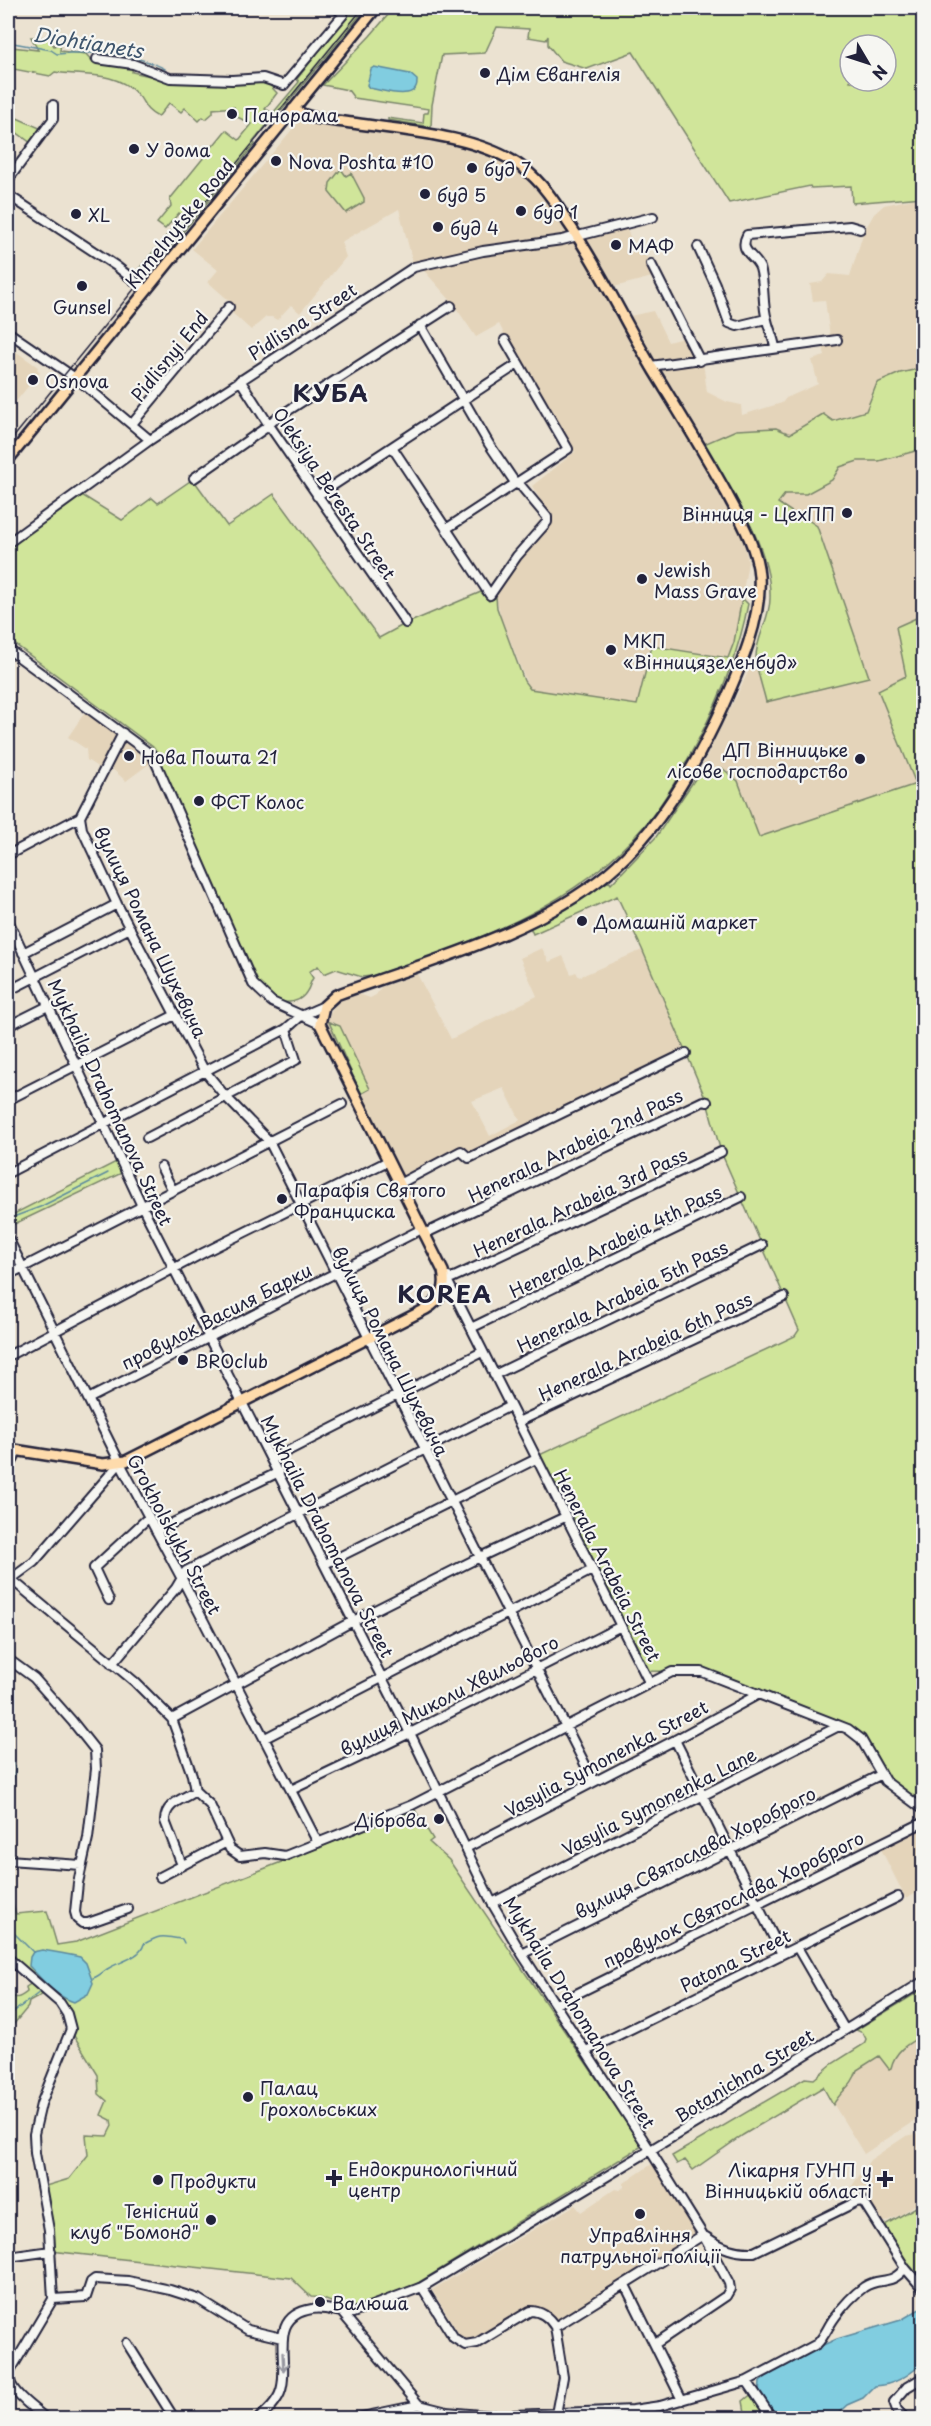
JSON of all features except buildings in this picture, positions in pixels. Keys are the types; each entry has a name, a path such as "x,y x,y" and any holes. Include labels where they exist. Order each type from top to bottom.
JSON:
{"main road":[{"name":"Khmelnytske Road","path":"8,460 376,8"},
{"path":"12,1450 103,1464 120,1463 140,1455 426,1309 443,1293 446,1275 320,1024 324,1005 336,995 438,961 526,923 572,898 606,875 628,854 663,812 679,788 715,722 745,653 753,625 759,576 743,525 705,453 651,366 578,236 542,185 518,164 498,152 479,145 309,116 293,109"}],"street":[{"path":"97,59 133,64 170,78 232,80 263,78 284,85 343,15 337,8"},
{"path":"8,180 53,119 53,105"},
{"path":"8,195 116,266 146,290"},
{"name":"Pidlisna Street","path":"8,543 150,440 414,267 483,251 578,236 653,217"},
{"path":"776,348 766,319 761,272 759,265 747,253 744,242 747,236 850,226 860,229"},
{"path":"698,247 729,323 737,326 766,319"},
{"path":"651,264 699,360"},
{"path":"194,478 268,425 451,306"},
{"name":"Pidlisnyi End","path":"132,424 229,307"},
{"path":"392,447 490,595 518,556 547,522 547,517 516,483 463,400 420,325"},
{"path":"8,332 75,378 150,440"},
{"path":"446,529 568,449 505,340"},
{"path":"651,366 837,340"},
{"path":"317,496 518,364"},
{"name":"Oleksiya Beresta Street","path":"240,380 268,425 406,623"},
{"path":"8,649 123,733 155,760 253,984 272,1002 320,1024"},
{"path":"8,855 80,818 123,733"},
{"name":"вулиця Романа Шухевича","path":"80,818 82,829 117,904 204,1070 226,1097 269,1141 594,1782"},
{"path":"23,953 117,904"},
{"name":"Mykhaila Drahomanova Street","path":"8,920 142,1206 279,1472 410,1733 492,1903 522,1954 651,2150 703,2235 729,2283 729,2292 655,2344"},
{"path":"8,992 130,928"},
{"path":"8,1173 286,1029 301,1016 324,1005"},
{"path":"8,1026 48,1006"},
{"path":"8,1100 175,1015"},
{"path":"147,1138 296,1060 286,1029"},
{"path":"399,1184 461,1151 469,1158 686,1053"},
{"name":"Henerala Arabeia 2nd Pass","path":"423,1232 703,1101 707,1102"},
{"path":"8,1275 342,1104"},
{"name":"Henerala Arabeia 3rd Pass","path":"446,1275 720,1152"},
{"path":"8,1356 300,1204 388,1161"},
{"path":"161,1167 173,1191"},
{"name":"Henerala Arabeia 4th Pass","path":"471,1328 741,1197"},
{"name":"провулок Василя Барки","path":"88,1398 335,1273 423,1232"},
{"name":"Grokholskykh Street","path":"8,1238 52,1332 318,1843"},
{"name":"Henerala Arabeia 5th Pass","path":"494,1375 762,1245"},
{"name":"Henerala Arabeia Street","path":"446,1275 455,1298 649,1682 672,1672 702,1672 840,1726 861,1739 880,1775 924,1810"},
{"name":"Henerala Arabeia 6th Pass","path":"518,1422 784,1297"},
{"path":"426,1309 455,1298"},
{"path":"272,1459 482,1352"},
{"path":"112,1664 182,1579 186,1571 510,1406"},
{"path":"8,1468 13,1462 12,1450"},
{"path":"325,1564 536,1459"},
{"path":"120,1463 34,1562 9,1579 150,1695 172,1719 192,1775 195,1791 210,1805 235,1854 244,1857 265,1853 285,1856 412,1805 649,1682"},
{"path":"156,1531 279,1472"},
{"path":"109,1600 94,1568 149,1517"},
{"path":"172,1719 237,1686 353,1621 565,1517"},
{"path":"265,1738 592,1570"},
{"name":"вулиця Миколи Хвильового","path":"291,1790 410,1733 621,1626"},
{"path":"8,1659 34,1678 95,1750 96,1769 88,1838 81,1865 75,1912 77,1919 82,1923 88,1923 128,1909"},
{"name":"Vasylia Symonenka Street","path":"466,1848 759,1694"},
{"name":"Vasylia Symonenka Lane","path":"492,1903 840,1726"},
{"path":"675,1740 782,1954"},
{"name":"вулиця Святослава Хороброго","path":"522,1954 880,1775"},
{"path":"182,1865 168,1830 165,1814 168,1808 195,1791"},
{"name":"провулок Святослава Хороброго","path":"556,2004 924,1822"},
{"path":"160,1877 227,1842"},
{"path":"8,1860 81,1865"},
{"name":"Patona Street","path":"586,2051 898,1897"},
{"path":"797,1947 845,2030"},
{"path":"8,1949 18,1967"},
{"path":"8,1958 60,2003 67,2013 71,2029 41,2104 34,2134 35,2153 47,2208 53,2299 9,2373 8,2380 12,2388 45,2418"},
{"name":"Botanichna Street","path":"282,2338 290,2320 305,2311 322,2309 343,2314 353,2313 423,2287 924,1982"},
{"path":"555,2327 703,2235 719,2246 738,2253 754,2252 862,2201 867,2205 905,2268 924,2290"},
{"path":"8,2257 51,2251"},
{"path":"357,2418 419,2405 447,2412 491,2416 633,2410 682,2400 747,2381 817,2344 851,2298 874,2282 893,2279 905,2268"},
{"path":"53,2299 86,2297 95,2279 128,2281 198,2299 248,2330 282,2338 282,2386 276,2400 259,2418"},
{"path":"625,2285 682,2400"},
{"path":"423,2287 454,2337 465,2345 477,2343 530,2311 546,2315 555,2327 562,2376 556,2414"},
{"path":"343,2314 419,2405"},
{"path":"127,2343 174,2418"},
{"path":"905,2418 897,2410 894,2402 907,2387 924,2376"},
{"path":"747,2381 772,2418"}],"shaded area":[{"path":"300,120 477,148 488,151 530,177 567,224 705,460 742,534 748,562 734,643 729,659 652,646 637,705 529,689 501,617 496,597 514,565 551,517 532,486 575,452 519,363 499,324 476,337 452,302 420,266 414,267 399,209 341,242 346,257 300,313 291,305 277,320 266,317 251,330 229,310 233,304 208,282 218,270 192,249"},
{"path":"923,197 923,371 866,411 852,417 833,421 828,416 811,421 790,434 776,428 736,430 704,444 658,369 703,362 707,392 727,402 741,405 742,415 782,403 786,398 818,384 812,360 825,356 822,339 830,337 825,300 813,301 810,284 822,282 829,274 850,276 864,231 874,214 884,205"},
{"path":"625,225 634,246 641,246 656,276 614,287 583,235"},
{"path":"653,311 668,342 687,337 695,357 655,363 630,316"},
{"path":"8,346 38,367 40,372 8,411"},
{"path":"923,449 923,615 896,627 906,677 879,690 917,784 759,837 738,781 722,768 697,776 756,656 767,702 799,520 797,516 778,503 785,494 806,494 832,480 840,467 858,461 879,461"},
{"path":"85,712 117,739 102,770 87,760 86,749 68,737"},
{"path":"125,738 153,761 126,781 110,767"},
{"path":"542,948 549,962 563,956 571,974 576,972 579,977 642,950 686,1053 681,1052 639,1071 469,1158 461,1152 404,1182 328,1028 327,1023 331,1011 340,999 359,994 370,998 376,995 381,987 417,974 451,1039 537,996 520,958","holes":["504,1088 520,1120 490,1136 472,1101"]},
{"path":"923,1826 923,1889 906,1899 880,1847"},
{"path":"923,2035 923,2122 920,2117 864,2154 823,2087 877,2052 889,2069 893,2059 903,2047"},
{"path":"924,2133 923,2199 902,2214 885,2222 880,2220 865,2196 858,2196 852,2186 870,2160 906,2136"},
{"path":"652,2164 695,2233 638,2273 558,2322 546,2312 533,2306 477,2339 468,2342 456,2335 453,2331 455,2327 432,2290 575,2205 581,2212 615,2189 620,2190 624,2187 624,2183"}],"green space":[{"path":"343,8 366,8 253,142 255,144 141,283 133,276 183,216 179,213 165,229 157,223 171,206 170,199 226,130 239,140 252,124 235,116 234,107 213,109 213,113 206,119 203,117 199,121 185,108 181,112 169,103 158,117 146,108 136,93 118,81 98,76 55,72 50,76 8,68 8,38 12,47 38,50 31,37 49,38 54,46 61,42 60,51 86,54 93,62 133,65 132,72 176,82 181,78 263,78 277,93 265,109 273,113 299,82 297,79 348,14"},
{"path":"394,8 923,8 923,197 852,203 851,186 811,188 810,186 729,203 633,52 587,69 561,61 548,45 548,36 546,40 528,37 529,29 497,27 485,53 442,55 432,105 431,127 388,120 388,118 423,123 424,113 428,113 429,109 354,98 348,90 323,85"},
{"path":"8,114 42,129 31,143 8,126"},
{"path":"341,169 346,176 351,173 364,198 364,202 346,213 329,192 330,183"},
{"path":"923,368 923,449 879,461 858,461 840,467 832,480 806,494 785,494 778,503 798,516 799,520 805,518 817,526 869,677 766,702 756,657 768,613 769,579 757,538 704,444 736,430 776,428 790,434 823,414 833,421 866,411 877,383 900,373"},
{"path":"193,479 227,526 274,494 379,638 403,625 481,592 489,601 496,597 497,608 524,681 530,689 637,705 652,646 728,658 734,642 742,598 748,604 740,639 714,707 680,773 660,805 645,825 617,854 587,879 554,901 484,936 372,976 362,977 336,969 324,974 318,966 309,972 313,978 307,991 298,1000 285,1002 271,999 260,993 155,760 158,753 8,639 8,543 77,492 122,520 152,498 158,503"},
{"path":"923,615 923,1810 889,1783 883,1766 878,1767 855,1734 702,1672 643,1671 535,1457 795,1336 799,1330 721,1152 707,1102 617,896 533,934 530,927 609,881 611,884 656,837 697,776 722,768 738,781 759,837 916,784 878,690 906,676 896,627"},
{"path":"329,1022 340,1026 370,1089 361,1094"},
{"path":"120,1160 126,1171 8,1227 8,1215"},
{"path":"415,1810 433,1839 429,1842 449,1860 642,2146 413,2286 353,2308 311,2297 291,2278 51,2251 42,2187 69,2179 88,2155 86,2135 107,2136 112,2126 111,2120 101,2115 107,2101 99,2094 98,2075 71,2031 69,2021 47,1992 29,2002 28,2007 8,2031 9,1995 16,1998 20,1996 27,1992 26,1987 35,1981 16,1960 8,1940 8,1889 16,1914 47,1911 57,1945 76,1942"},
{"path":"923,1989 923,2035 899,2052 891,2068 889,2069 879,2056 857,2070 853,2080 833,2105 823,2087 743,2135 693,2170 685,2160 677,2164 672,2156 805,2078 814,2079 832,2064 864,2044 866,2039 863,2033 856,2030"},
{"path":"923,2203 923,2288 883,2226"},
{"path":"758,2389 779,2418 746,2418 743,2401"}],"water":[{"path":"374,67 410,74 417,80 416,87 406,93 369,88 367,85 371,69"},
{"path":"42,1950 80,1957 86,1963 93,1983 88,1994 74,2002 61,1996 50,1987 29,1966 33,1952"},
{"path":"923,2307 923,2363 901,2379 875,2386 863,2398 847,2405 833,2418 779,2418 759,2392 760,2382 767,2376 809,2351 837,2339 901,2320"}],"waterway":[{"name":"Diohtianets","path":"8,42 51,50 57,54 97,53 127,56 165,69"},
{"path":"8,1219 40,1207 108,1173"},
{"path":"8,1737 15,1769 8,1823"},
{"path":"8,1913 13,1932 33,1952"},
{"path":"93,1978 139,1953 144,1944 156,1938 182,1939 184,1943"},
{"path":"8,2016 40,1992"}],"tram line":[{"path":"8,444 363,8"}],"place":[{"name":"Дім Євангелія","path":"485,73"},
{"name":"Панорама","path":"232,114"},
{"name":"У дома","path":"134,149"},
{"name":"Nova Poshta #10","path":"276,161"},
{"name":"буд 7","path":"472,168"},
{"name":"буд 5","path":"425,194"},
{"name":"буд 1","path":"521,211"},
{"name":"XL","path":"76,214"},
{"name":"буд 4","path":"438,227"},
{"name":"МАФ","path":"616,245"},
{"name":"Gunsel","path":"82,286"},
{"name":"Osnova","path":"33,380"},
{"name":"Вінниця - ЦехПП","path":"847,513"},
{"name":"Jewish Mass Grave","path":"642,579"},
{"name":"МКП «Вінницязеленбуд»","path":"611,650"},
{"name":"Нова Пошта 21","path":"129,756"},
{"name":"ДП Вінницьке лісове господарство","path":"860,759"},
{"name":"ФСТ Колос","path":"199,801"},
{"name":"Домашній маркет","path":"582,921"},
{"name":"Парафія Святого Франциска","path":"282,1199"},
{"name":"BROclub","path":"183,1360"},
{"name":"Діброва","path":"439,1819"},
{"name":"Палац Грохольських","path":"248,2097"},
{"name":"Ендокринологічний центр","path":"334,2178"},
{"name":"Лікарня ГУНП у Вінницькій області","path":"885,2179"},
{"name":"Продукти","path":"158,2180"},
{"name":"Управління патрульної поліції","path":"640,2214"},
{"name":"Тенісний клуб \"Бомонд\"","path":"211,2220"},
{"name":"Валюша","path":"320,2302"}],"district":[{"name":"КУБА","path":"331,392"},
{"name":"KOREA","path":"445,1293"}]}
